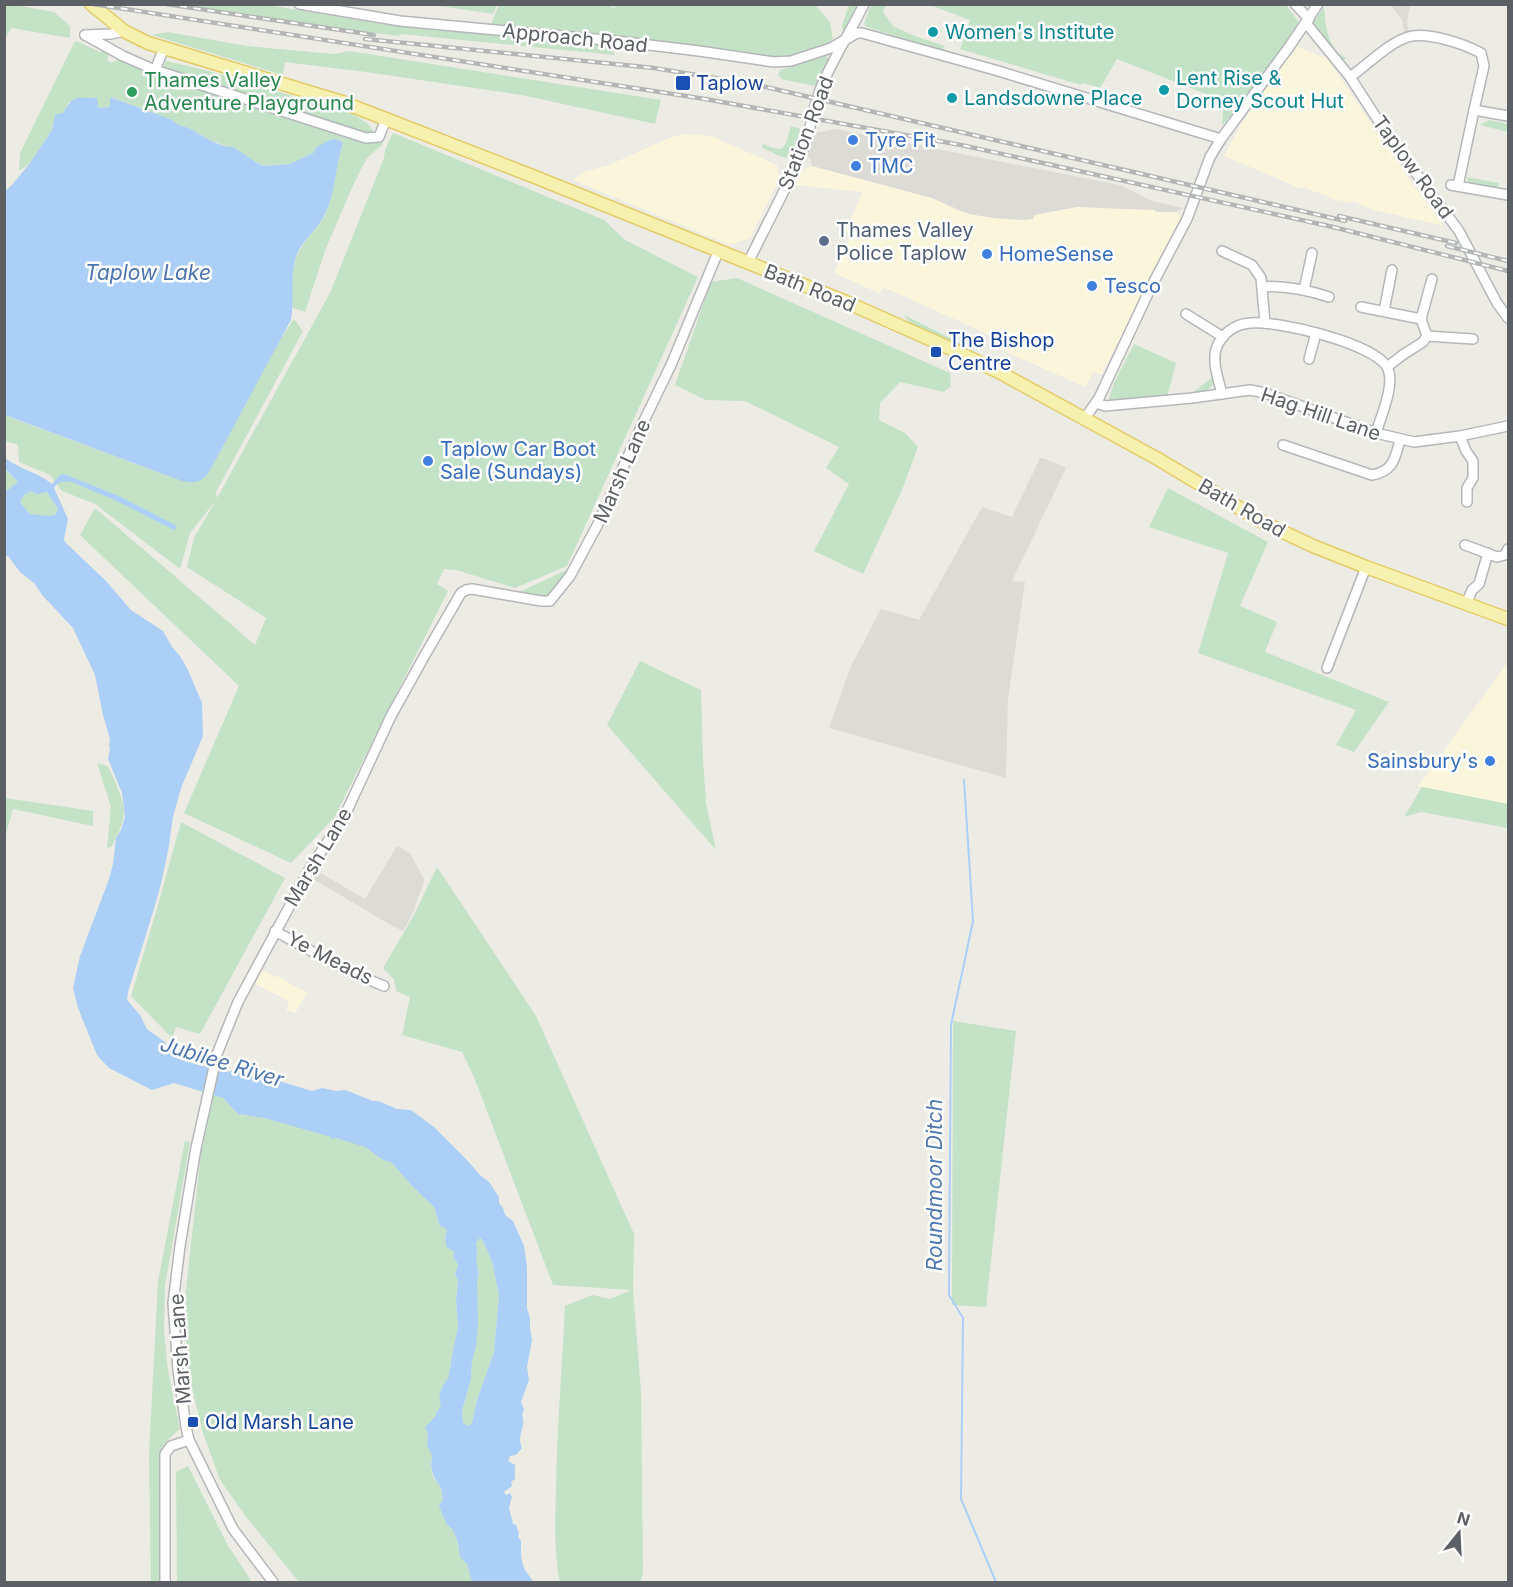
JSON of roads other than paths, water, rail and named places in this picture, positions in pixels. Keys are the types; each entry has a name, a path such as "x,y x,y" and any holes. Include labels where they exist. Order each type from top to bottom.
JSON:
{"main road":[{"name":"Bath Road","path":"91,4 124,31 148,43 342,102 846,302 945,345 999,372 1158,459 1266,524 1366,567 1509,619"}],"street":[{"name":"Approach Road","path":"299,4 400,21 616,41 774,62 790,61 834,47 857,33 876,36 1099,100 1221,139"},
{"name":"Station Road","path":"748,262 800,157 820,90 864,4"},
{"name":"Taplow Road","path":"1295,4 1350,77 1387,134 1459,231 1492,294 1509,318"},
{"path":"1085,418 1111,375 1151,287 1187,219 1206,166 1221,139 1318,4"},
{"path":"124,31 85,35 155,70 366,138 379,137 386,119"},
{"path":"1350,77 1393,45 1408,37 1422,35 1452,42 1481,53 1484,66 1454,185 1509,195"},
{"path":"155,70 164,48"},
{"path":"1474,110 1509,116"},
{"path":"1222,251 1252,265 1262,278 1265,323"},
{"name":"Marsh Lane","path":"273,1582 233,1529 189,1440 178,1370 173,1304 180,1246 204,1108 217,1054 238,1002 275,931 309,870 345,815 392,716 461,593 472,589 550,601 570,576 598,524 671,365 718,252"},
{"path":"1304,290 1312,253"},
{"path":"1383,311 1392,270"},
{"path":"1427,336 1421,319 1432,279"},
{"path":"1262,287 1276,286 1304,290 1329,297"},
{"path":"1361,307 1421,319"},
{"path":"1186,314 1223,337"},
{"path":"1222,394 1215,365 1216,350 1223,337 1234,327 1249,323 1265,323 1316,333 1369,352 1387,367 1390,377 1389,390 1376,433"},
{"path":"1309,359 1316,333"},
{"path":"1427,336 1473,339"},
{"path":"1387,367 1427,336"},
{"name":"Hag Hill Lane","path":"1096,403 1105,406 1257,391 1376,433 1414,442 1509,426"},
{"path":"1460,436 1473,461 1473,478 1467,488 1467,502"},
{"path":"1283,445 1372,475 1382,473 1389,468 1400,440"},
{"path":"1465,545 1497,556 1504,555 1508,549"},
{"path":"1466,605 1472,590 1479,584 1488,553"},
{"path":"1327,668 1366,567"},
{"name":"Ye Meads","path":"275,931 347,970 384,986"},
{"path":"165,1582 165,1454 171,1446 189,1440"}],"water":[{"name":"Taplow Lake","path":"110,97 170,119 213,142 233,147 264,166 290,164 313,153 316,148 333,139 343,143 328,207 321,221 297,254 293,270 291,320 209,472 203,479 196,482 179,480 5,415 5,191 30,163 52,130 55,115 63,113 76,98 97,98 98,108 110,107"},
{"path":"5,458 52,484 64,474 121,497 177,526 174,530 117,501 72,482 62,482 54,488 68,519 65,542 106,581 131,610 163,631 188,670 202,703 203,736 181,788 173,817 160,888 127,1000 140,1015 147,1029 165,1042 175,1057 184,1061 227,1072 239,1069 312,1091 322,1088 345,1090 397,1109 411,1110 434,1127 489,1182 499,1197 499,1203 505,1215 513,1221 524,1246 527,1267 527,1308 532,1340 527,1367 529,1380 521,1402 524,1410 520,1439 522,1448 516,1455 510,1456 508,1461 515,1465 515,1479 511,1482 512,1486 504,1492 506,1495 510,1493 512,1497 509,1507 513,1524 516,1525 518,1537 521,1540 522,1562 533,1582 472,1582 467,1564 460,1557 453,1530 447,1525 439,1506 443,1499 441,1488 434,1477 431,1466 432,1456 427,1445 428,1434 425,1427 436,1416 441,1406 441,1390 449,1377 458,1326 456,1301 458,1280 455,1274 458,1265 453,1256 454,1251 447,1248 445,1240 447,1229 440,1226 434,1207 392,1163 383,1160 365,1147 264,1118 238,1114 223,1098 174,1083 152,1090 109,1068 97,1055 78,1008 73,988 80,956 109,879 116,838 125,817 122,793 108,759 110,739 95,675 73,628 42,595 35,584 5,555 5,492 18,482 5,469","holes":["31,491 37,494 47,492 58,509 56,514 51,516 30,514 20,502 24,495","480,1238 492,1261 499,1296 494,1352 477,1400 472,1423 469,1426 463,1423 462,1411 471,1379 476,1346 479,1274 476,1243"]}],"waterway":[{"name":"Roundmoor Ditch","path":"964,780 973,921 951,1025 949,1295 963,1318 961,1499 996,1582"}],"railway":[{"path":"93,4 705,99 961,145 1333,227 1508,271"},
{"path":"166,4 374,35"},
{"path":"365,39 654,68 757,85 1345,221"},
{"path":"1339,216 1456,243"},
{"path":"1447,246 1508,261"}],"place":[{"name":"Women's Institute","path":"933,32"},
{"name":"Taplow","path":"683,83"},
{"name":"Lent Rise & Dorney Scout Hut","path":"1164,90"},
{"name":"Thames Valley Adventure Playground","path":"132,92"},
{"name":"Landsdowne Place","path":"952,98"},
{"name":"Tyre Fit","path":"853,140"},
{"name":"TMC","path":"856,166"},
{"name":"Thames Valley Police Taplow","path":"824,241"},
{"name":"HomeSense","path":"987,254"},
{"name":"Tesco","path":"1092,286"},
{"name":"The Bishop Centre","path":"936,352"},
{"name":"Taplow Car Boot Sale (Sundays)","path":"428,461"},
{"name":"Sainsbury's","path":"1490,761"},
{"name":"Old Marsh Lane","path":"193,1422"}],"water label":[{"name":"Jubilee River","path":"222,1062"}]}
